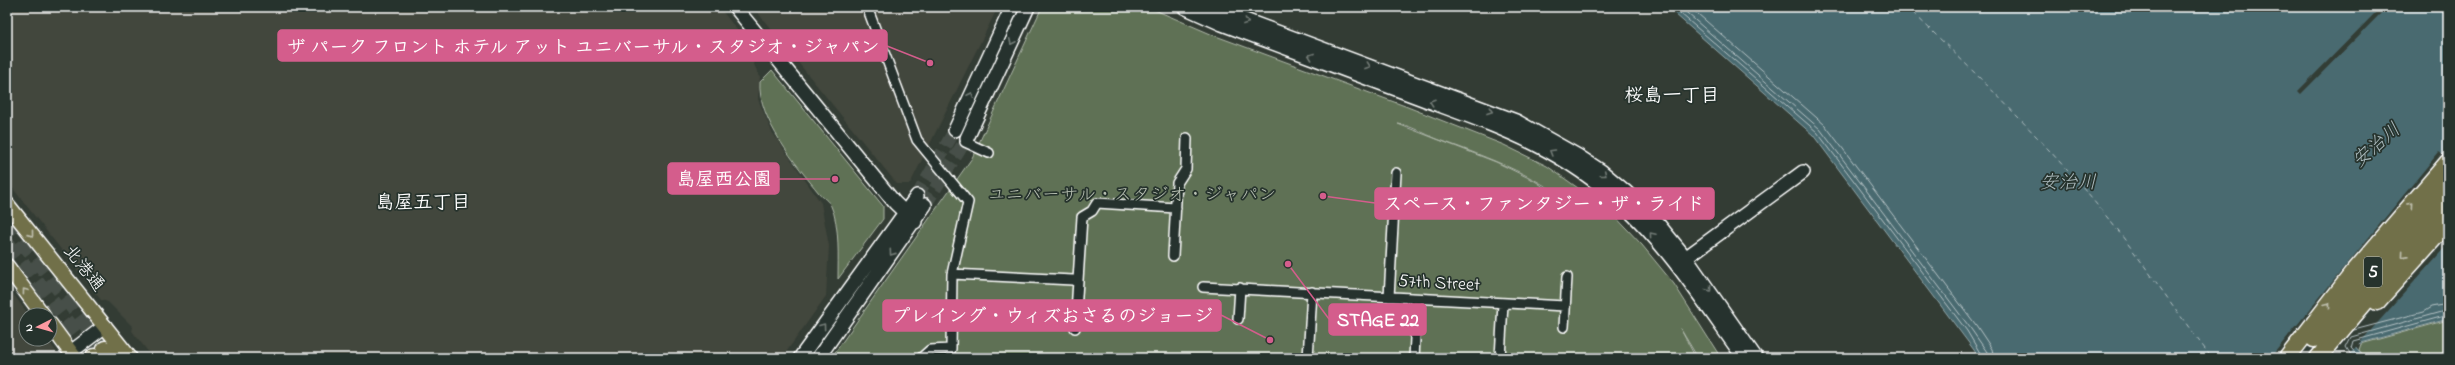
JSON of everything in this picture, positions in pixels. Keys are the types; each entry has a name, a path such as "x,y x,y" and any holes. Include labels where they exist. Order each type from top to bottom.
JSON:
{"highway":[{"path":"2286,358 2352,274 2448,162"},
{"name":"5","path":"2297,358 2448,185"},
{"name":"5","path":"2318,358 2448,204"},
{"path":"2323,358 2403,275 2448,223"}],"main road":[{"name":"北港通","path":"7,204 130,358"},
{"path":"7,266 37,307"},
{"path":"58,335 73,355"}],"street":[{"path":"735,7 905,212 915,222"},
{"path":"867,7 917,140 968,202 952,274 951,349 930,350 921,358"},
{"path":"955,130 1012,7"},
{"path":"989,153 966,140 1028,7"},
{"path":"1184,7 1222,24 1498,126 1534,143 1571,165 1609,193 1681,261 1756,358"},
{"path":"1210,7 1516,121 1548,137 1601,171 1626,192 1659,225 1744,358"},
{"path":"1173,256 1177,183 1186,169 1187,138"},
{"path":"1681,261 1802,172"},
{"path":"1389,297 1396,173"},
{"path":"800,358 905,212 921,201 915,222 818,358"},
{"path":"1075,328 1082,217 1092,210 1097,203 1176,208"},
{"path":"952,274 1073,280"},
{"path":"1564,327 1567,277"},
{"name":"57th Street","path":"1203,287 1565,306"},
{"path":"1238,319 1240,288"},
{"path":"1308,358 1312,292"},
{"path":"1414,358 1417,299"},
{"path":"1500,358 1503,303"},
{"path":"73,355 105,326"}],"shaded area":[{"path":"7,7 719,7 738,31 760,77 758,99 772,132 821,203 829,246 826,296 782,358 153,358 132,331 133,327 108,302 101,300 7,181"},
{"path":"753,7 998,7 910,184 897,184"},
{"path":"7,286 23,307 18,307 18,347 53,347 61,358 7,358"}],"green space":[{"name":"ユニバーサル・スタジオ・ジャパン","path":"1042,7 1148,7 1213,35 1405,106 1504,145 1547,166 1609,210 1642,245 1674,284 1721,358 1698,358 1680,328 1696,358 831,358 972,158","holes":["1398,124 1412,128 1437,139 1496,162","1496,162 1516,170 1553,191 1586,216 1535,181"]},
{"path":"772,70 883,206 883,219 838,279 837,232 831,206 790,156 780,141 765,111 761,96 760,82"},
{"path":"2448,320 2448,358 2366,358 2359,350 2361,344"}],"water":[{"name":"安治川","path":"1667,7 2448,7 2448,319 2354,345 2365,358 1980,358 1813,135"}],"pier":[{"path":"2381,7 2387,7 2301,94 2298,91"},
{"path":"2439,152 2448,159 2448,244 2346,358 2270,358"}],"ferry route":[{"path":"1907,7 1960,58 2063,165 2111,222 2212,358"}],"tunnel":[{"path":"917,196 955,130"},
{"path":"925,205 967,138"},
{"path":"7,220 105,349"},
{"path":"7,244 94,357"}],"place":[{"name":"ザ パーク フロント ホテル アット ユニバーサル・スタジオ・ジャパン","path":"930,63"},
{"name":"島屋西公園","path":"835,179"},
{"name":"スペース・ファンタジー・ザ・ライド","path":"1323,196"},
{"name":"STAGE 22","path":"1288,264"},
{"name":"プレイング・ウィズおさるのジョージ","path":"1270,340"}],"district":[{"name":"桜島一丁目","path":"1672,96"},
{"name":"島屋五丁目","path":"423,203"}]}
